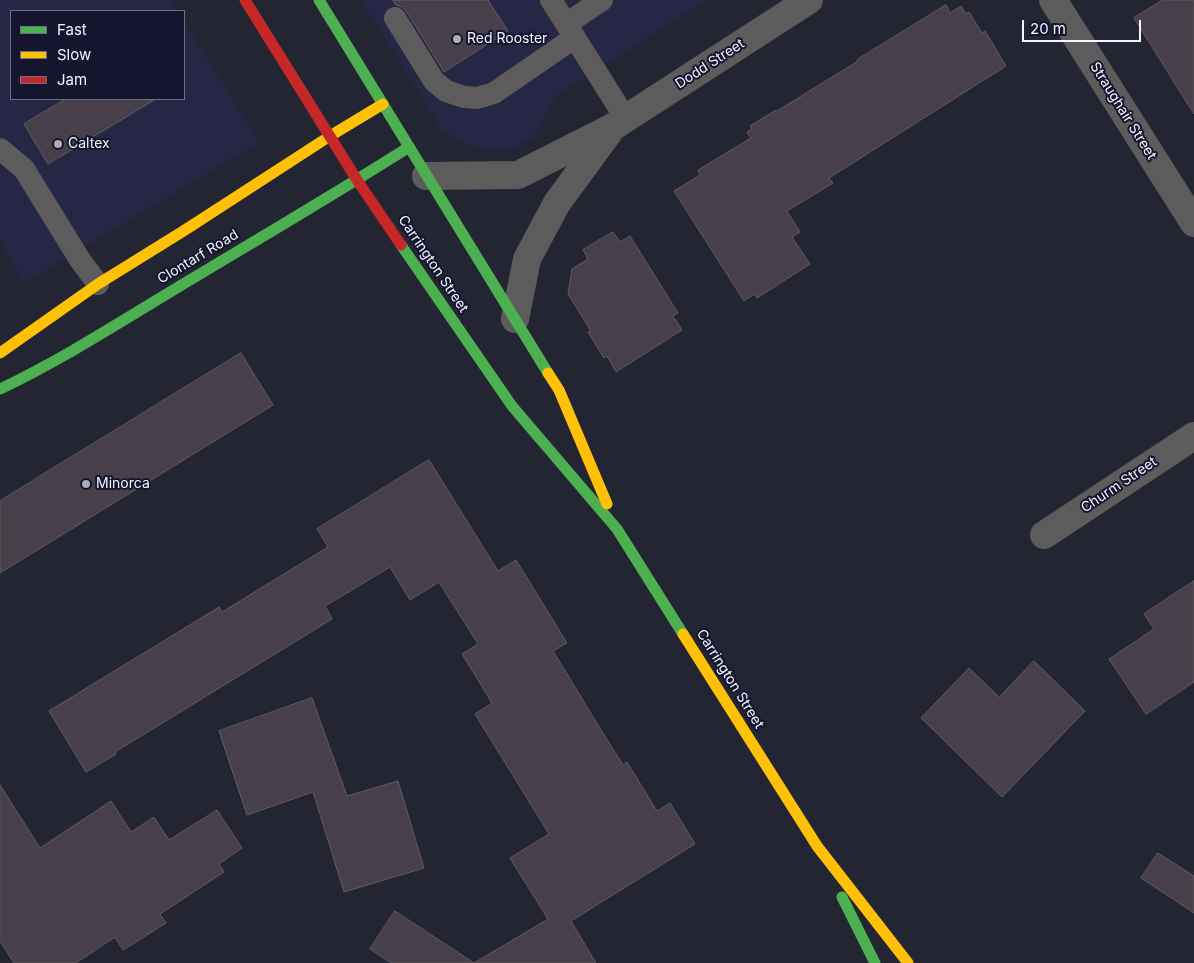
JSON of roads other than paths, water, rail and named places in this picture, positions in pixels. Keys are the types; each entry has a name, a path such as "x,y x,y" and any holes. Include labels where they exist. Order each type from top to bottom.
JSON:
{"main road":[{"name":"Carrington Street","path":"245,0 357,180 512,406 617,529 817,846 908,963"},
{"name":"Carrington Street","path":"319,0 559,390 617,529"},
{"name":"Clontarf Road","path":"0,353 98,284 383,104"},
{"name":"Clontarf Road","path":"0,389 94,340 118,323 409,147"},
{"name":"Carrington Street","path":"817,846 875,963"}],"street":[{"name":"Dodd Street","path":"426,176 518,175 618,124 809,0"},
{"name":"Straughair Street","path":"1053,0 1194,223"},
{"name":"Dodd Street","path":"515,319 527,259 557,203 618,124"},
{"name":"Churm Street","path":"1044,535 1194,436"}],"lane":[{"path":"551,0 570,31 618,124"},
{"path":"395,18 434,81 446,91 464,97 478,98 494,92 570,31 602,0"},
{"path":"0,149 24,169 80,260 98,284"}],"place":[{"name":"Red Rooster","path":"457,39"},
{"name":"Caltex","path":"58,144"},
{"name":"Minorca","path":"86,484"}]}
